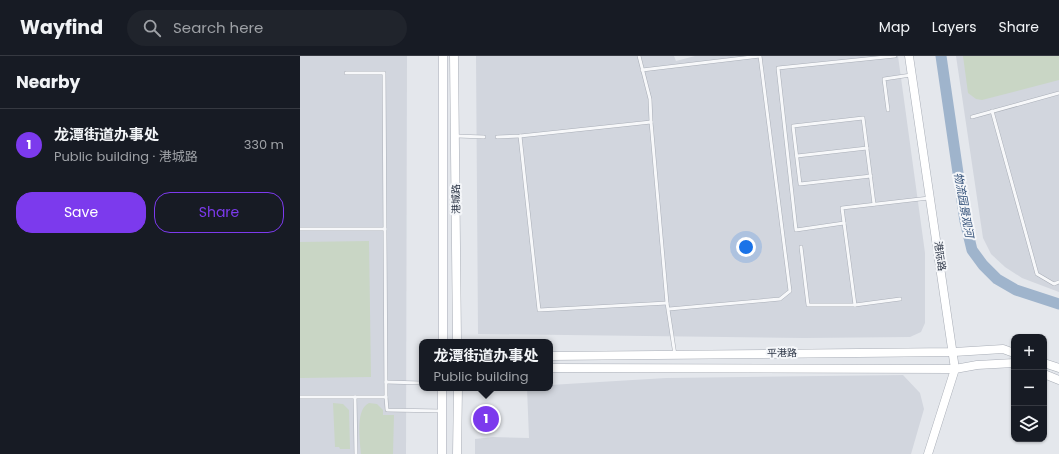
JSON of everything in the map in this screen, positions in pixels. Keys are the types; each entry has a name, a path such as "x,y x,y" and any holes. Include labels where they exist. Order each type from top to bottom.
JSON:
{"street":[{"path":"443,56 443,339"},
{"name":"港城路","path":"454,56 458,339"},
{"name":"港际路","path":"910,56 954,352 955,369 928,454"},
{"name":"平港路","path":"553,356 954,352 1003,349 1011,352"},
{"name":"平港路","path":"553,368 955,369 977,365 1011,363"},
{"path":"1047,364 1059,368"},
{"path":"1047,375 1059,380"},
{"path":"442,391 442,454"},
{"path":"457,454 458,391"}],"lane":[{"path":"639,56 650,98 667,303 675,354"},
{"path":"642,70 760,56 790,292 780,299 669,309"},
{"path":"844,223 796,230 778,68 895,56"},
{"path":"346,73 384,73 386,410 442,411"},
{"path":"888,110 884,79 912,75"},
{"path":"972,117 1059,93"},
{"path":"992,111 1037,274 1054,284 1059,282"},
{"path":"871,176 800,184 793,126 863,118 871,176 874,204"},
{"path":"497,137 520,136 651,122"},
{"path":"455,136 484,137"},
{"path":"520,136 539,310 667,303"},
{"path":"797,156 867,148"},
{"path":"854,305 842,208 931,198"},
{"path":"300,229 385,229"},
{"path":"801,247 808,305 854,305 900,299"},
{"path":"386,382 419,383"},
{"path":"300,397 386,397"},
{"path":"355,397 356,454"}],"shaded area":[{"path":"300,56 407,56 406,454 300,454"},
{"path":"476,56 674,56 676,61 695,56 898,56 925,253 925,323 921,332 910,337 804,338 478,334"},
{"path":"956,56 1059,56 1059,292 1022,278 1005,267 991,254 983,238"},
{"path":"903,375 920,393 924,409 911,454 475,454 475,439 493,437 529,438 527,391 553,391 553,385 666,378"}],"green space":[{"path":"963,56 1059,56 1059,80 982,100 976,99 968,93"},
{"path":"369,241 371,377 300,378 300,242"},
{"path":"333,403 343,404 349,410 350,449 340,449 339,447 335,447"},
{"path":"369,403 377,404 383,410 383,415 394,415 393,454 361,454 359,434 360,418 365,406"}],"waterway":[{"name":"物流园景观河","path":"941,56 965,221 972,250 983,265 997,279 1016,290 1059,304"}],"place":[{"name":"龙潭街道办事处","path":"486,419"}]}
